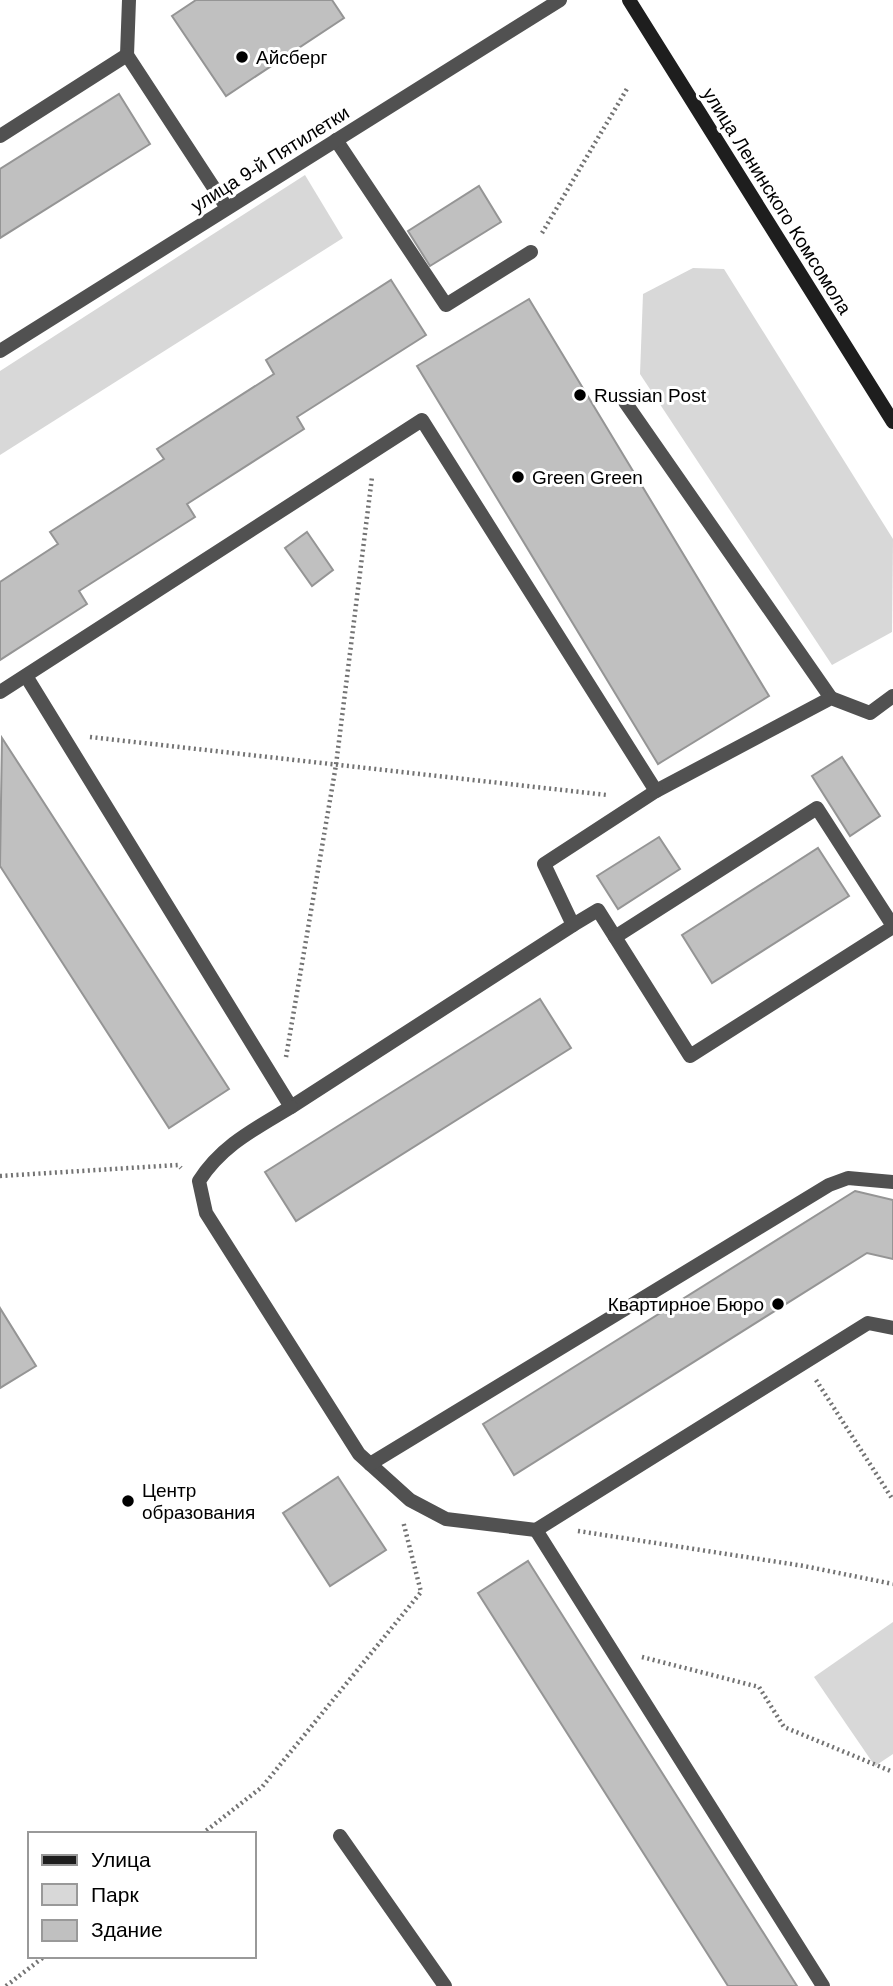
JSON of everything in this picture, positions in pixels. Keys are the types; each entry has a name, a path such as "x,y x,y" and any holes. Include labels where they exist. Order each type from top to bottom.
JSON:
{"main road":[{"name":"улица Ленинского Комсомола","path":"629,0 893,422"}],"street":[{"path":"129,0 127,55 227,208"},
{"name":"улица 9-й Пятилетки","path":"0,351 560,0"},
{"path":"0,136 127,55"},
{"path":"336,140 446,305 531,251"},
{"path":"625,402 831,698 870,713 893,696"},
{"path":"0,692 422,420 650,795"},
{"path":"26,676 291,1107"},
{"path":"573,925 544,864 650,795 831,698"},
{"path":"615,937 817,808 893,927 691,1056 615,937 598,910 228,1146 208,1166 199,1181 206,1213 359,1454 410,1500 446,1519 536,1530 868,1323 893,1328"},
{"path":"370,1464 829,1185 848,1178 893,1182"},
{"path":"536,1530 823,1986"},
{"path":"341,1836 445,1986"}],"path":[{"path":"531,251 628,87"},
{"path":"280,1089 336,765 375,451"},
{"path":"62,734 336,765 650,795"},
{"path":"0,1176 178,1166 199,1181"},
{"path":"805,1363 893,1500"},
{"path":"205,1832 262,1787 421,1592 394,1486"},
{"path":"557,1517 578,1531 804,1566 893,1584"},
{"path":"611,1650 759,1687 784,1727 893,1772"},
{"path":"6,1986 42,1958"}],"green space":[{"path":"305,175 343,238 0,455 0,371"},
{"path":"693,268 724,269 893,539 892,632 832,665 640,374 643,294"},
{"path":"893,1622 893,1754 875,1766 814,1677"}],"building":[{"name":"Айсберг","path":"196,0 332,0 344,18 226,96 172,16"},
{"path":"119,94 150,144 0,238 0,169"},
{"path":"479,186 501,222 430,266 408,231"},
{"path":"391,280 426,335 297,417 304,429 187,504 195,517 79,591 87,604 0,660 0,582 58,544 50,532 164,459 157,449 274,374 266,360"},
{"path":"529,299 769,696 658,764 417,366"},
{"path":"307,532 333,570 312,586 285,548"},
{"path":"2,738 229,1089 169,1128 0,866"},
{"path":"842,757 880,816 850,836 812,776"},
{"path":"659,837 680,869 618,909 597,876"},
{"path":"818,848 849,896 712,983 682,935"},
{"path":"540,999 571,1048 296,1221 265,1172"},
{"path":"855,1191 893,1200 893,1259 867,1253 514,1475 483,1424"},
{"path":"0,1308 36,1366 0,1388"},
{"path":"338,1477 386,1550 330,1586 283,1513"},
{"path":"528,1561 797,1986 728,1986 478,1593"}],"place":[{"name":"Айсберг","path":"242,57"},
{"name":"Russian Post","path":"580,395"},
{"name":"Green Green","path":"518,477"},
{"name":"Квартирное Бюро","path":"778,1304"},
{"name":"Центр образования","path":"128,1501"}]}
